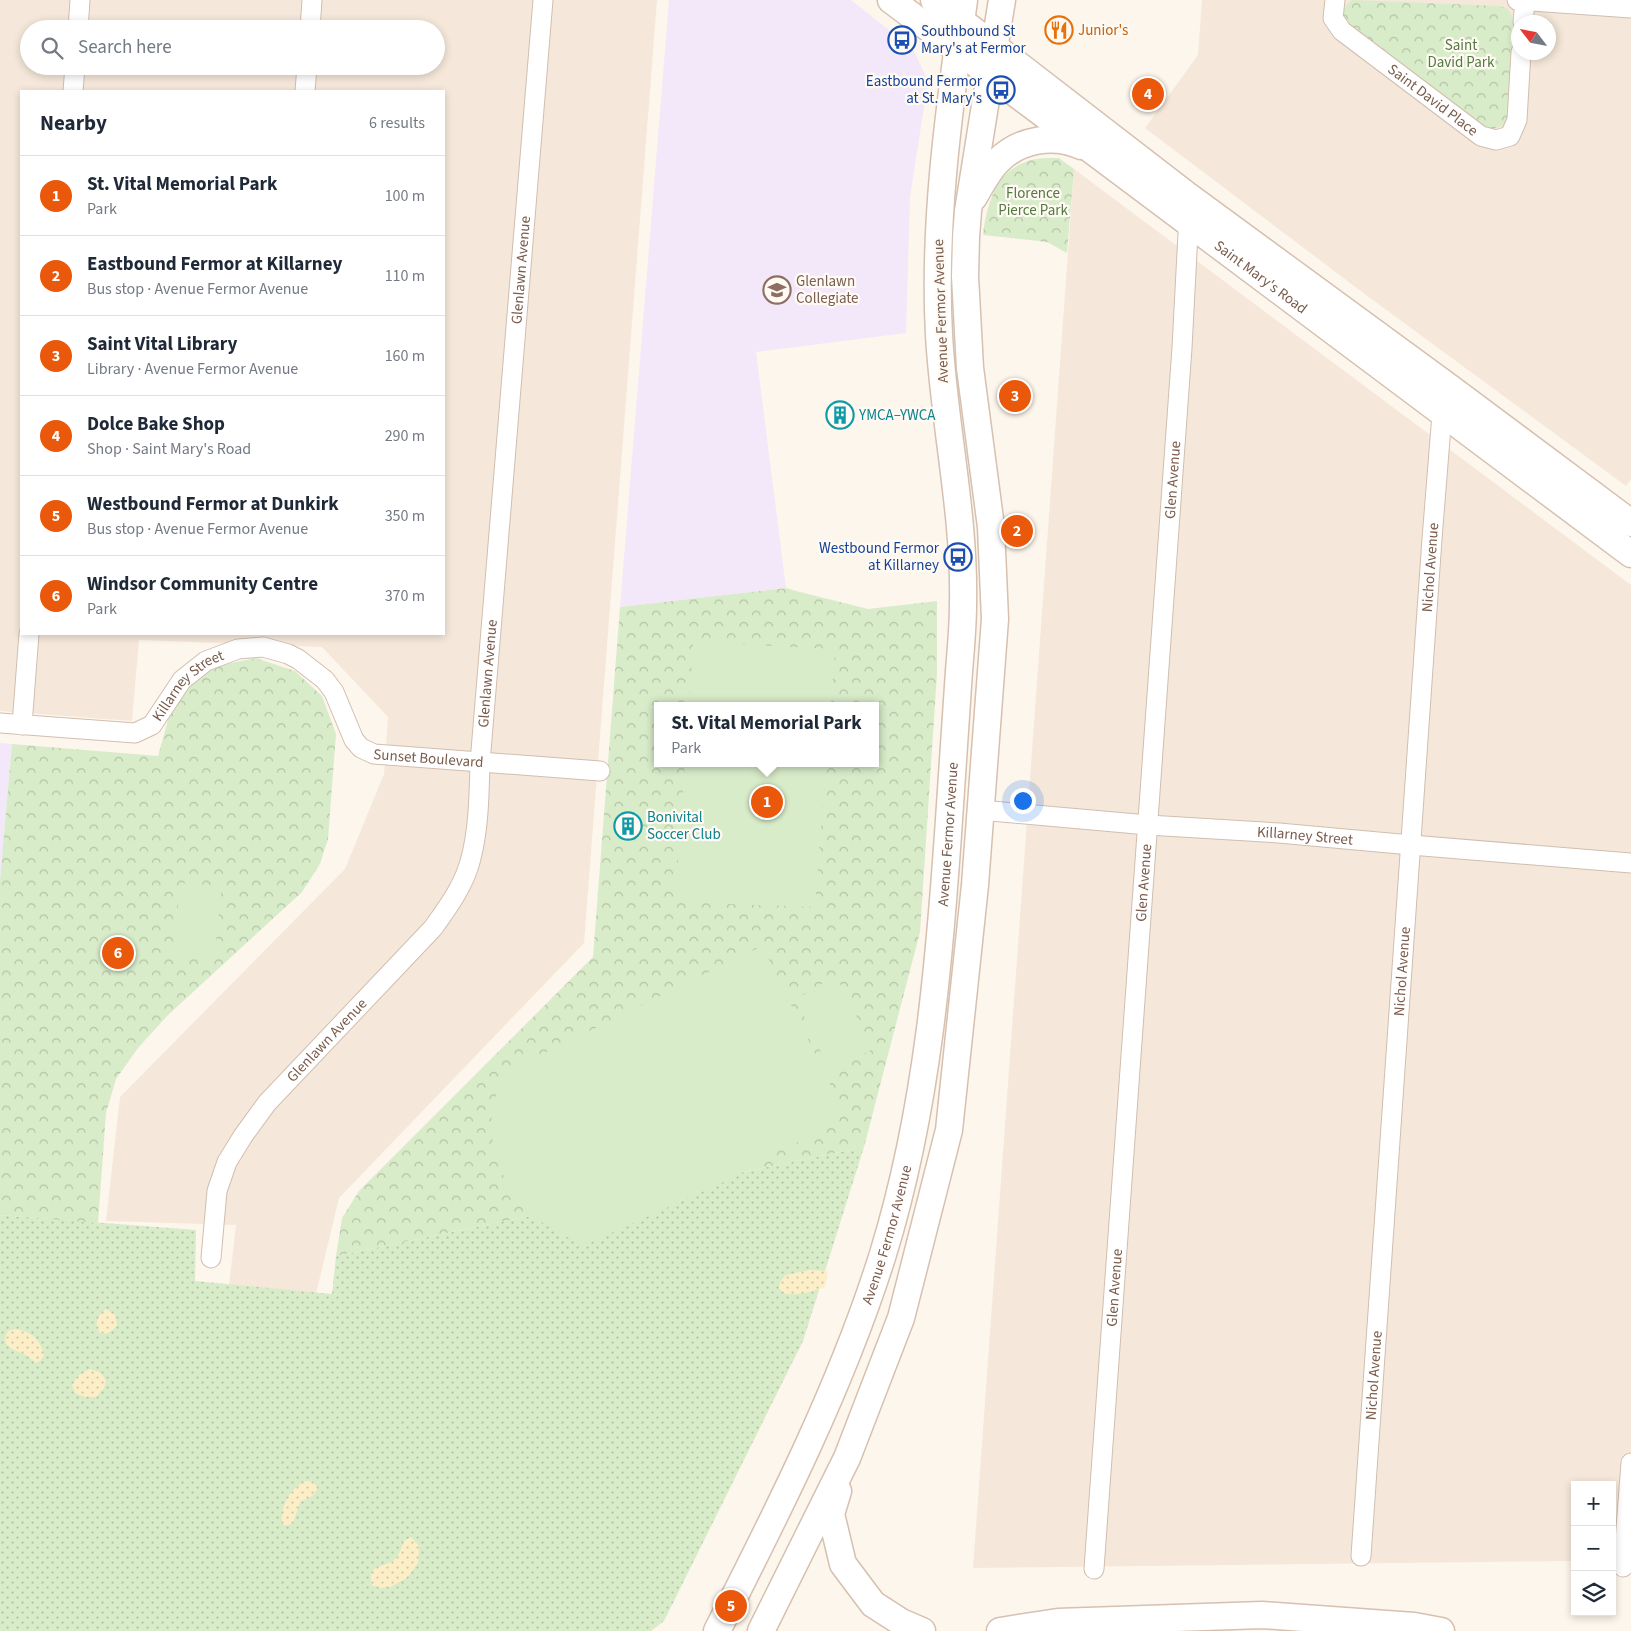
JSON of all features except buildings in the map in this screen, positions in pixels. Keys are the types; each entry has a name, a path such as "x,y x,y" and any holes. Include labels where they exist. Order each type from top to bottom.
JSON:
{"main road":[{"name":"Saint Mary's Road","path":"891,0 1631,554"},
{"name":"Saint Mary's Road","path":"934,0 963,11 994,47 1188,196 1631,523"},
{"name":"Avenue Fermor Avenue","path":"761,1631 847,1458 901,1318 949,1130 975,886 995,642 991,527 970,368 965,276 966,237 968,211 994,47 1006,4"},
{"name":"Avenue Fermor Avenue","path":"717,1631 754,1559 814,1433 841,1370 883,1252 915,1127 926,1065 942,917 963,603 960,529 944,394 937,282 938,231 945,154 963,11"},
{"path":"968,211 974,197 998,162 1022,145 1052,139 1076,144 1094,152"},
{"path":"883,1252 882,1266 884,1273 896,1281 911,1278"},
{"path":"847,1458 831,1514 843,1564 874,1604 901,1622 922,1631"},
{"path":"1000,1631 1058,1622 1233,1615 1262,1615 1441,1631"}],"street":[{"path":"79,20 80,0"},
{"path":"311,20 312,0"},
{"name":"Glenlawn Avenue","path":"212,1258 217,1192 228,1162 243,1136 267,1103 433,928 454,899 471,859 478,817 480,762 490,663 543,0"},
{"name":"Saint David Place","path":"1335,0 1333,18 1342,31 1481,136 1496,140 1510,136 1514,129 1517,120 1521,60"},
{"path":"1517,0 1631,8"},
{"path":"1524,15 1525,0"},
{"path":"73,90 74,75"},
{"path":"305,90 306,75"},
{"name":"Glen Avenue","path":"1094,1569 1190,224 1188,196"},
{"name":"Nichol Avenue","path":"1360,1556 1442,414 1450,388"},
{"path":"22,725 29,635"},
{"name":"Sunset Boulevard","path":"263,640 277,650 298,659 325,680 334,692 354,740 361,748 374,754 600,771"},
{"name":"Killarney Street","path":"0,723 135,733 152,725 182,680 206,661 263,640"},
{"name":"Killarney Street","path":"980,810 1631,863"},
{"path":"1624,1567 1631,1463"}],"shaded area":[{"path":"0,0 657,0 584,943 339,1198 316,1294 229,1286 236,1225 106,1221 120,1097 345,869 384,774 388,717 322,647 139,640 132,721 0,711"},
{"name":"Glenlawn Collegiate","path":"669,0 851,0 913,49 928,81 910,197 906,333 756,352 786,588 620,607"},
{"path":"1202,0 1631,0 1631,479 1626,486 1366,295 1145,128 1198,55"},
{"path":"1074,169 1631,585 1631,1561 1616,1561 1616,1481 1571,1481 1571,1561 973,1568"},
{"path":"0,743 12,744 0,880"}],"green space":[{"name":"Saint David Park","path":"1352,0 1500,6 1508,10 1511,15 1511,60 1513,60 1511,115 1507,124 1489,130 1481,128 1356,37 1344,18 1344,9"},
{"name":"Florence Pierce Park","path":"1043,158 1059,158 1074,169 1067,253 1047,242 983,235 990,203 999,183 1005,175 1023,163"},
{"path":"786,588 868,609 937,601 937,673 920,932 864,1147 336,1256 342,1218 359,1191 593,957 620,607"},
{"path":"693,642 835,649 831,702 689,702"},
{"path":"256,658 295,671 322,696 336,734 328,839 320,864 302,892 168,1015 138,1048 116,1079 106,1113 98,1223 0,1215 0,880 12,744 158,756 170,713 196,676 221,665"},
{"path":"685,767 826,767 815,907 675,902"},
{"path":"179,883 222,886 214,959 176,955"},
{"path":"762,946 840,1104 841,1112 837,1124 772,1154 739,1175 583,1246 531,1216 515,1199 494,1156 491,1121 499,1081 508,1071"},
{"path":"836,976 873,1049 830,1071 796,999"},
{"path":"864,1147 803,1341 664,1621 651,1631 0,1631 0,1215 196,1230 195,1281 332,1294 336,1256"}],"sand":[{"path":"810,1270 828,1271 825,1287 805,1293 790,1294 785,1294 779,1288 780,1282 786,1275"},
{"path":"106,1309 115,1315 117,1325 110,1332 101,1334 97,1327 97,1320"},
{"path":"15,1329 30,1334 37,1340 44,1355 41,1360 36,1363 6,1344 5,1337 8,1331"},
{"path":"90,1369 101,1373 106,1381 104,1388 96,1397 85,1397 75,1393 72,1385 79,1375"},
{"path":"305,1481 313,1482 318,1488 312,1496 300,1502 293,1523 286,1526 282,1523 282,1516 287,1499 290,1493"},
{"path":"411,1537 419,1546 418,1563 407,1578 390,1587 380,1588 372,1585 371,1578 374,1569 395,1559 400,1553 404,1541"}],"place":[{"name":"Junior's","path":"1059,30"},
{"name":"Southbound St Mary's at Fermor","path":"902,40"},
{"name":"Eastbound Fermor at St. Mary's","path":"1001,90"},
{"name":"Dolce Bake Shop","path":"1148,94"},
{"name":"Glenlawn Collegiate","path":"777,290"},
{"name":"Saint Vital Library","path":"1015,396"},
{"name":"YMCA–YWCA","path":"840,415"},
{"name":"Eastbound Fermor at Killarney","path":"1017,531"},
{"name":"Westbound Fermor at Killarney","path":"958,557"},
{"name":"St. Vital Memorial Park","path":"767,802"},
{"name":"Bonivital Soccer Club","path":"628,826"},
{"name":"Windsor Community Centre","path":"118,953"},
{"name":"Westbound Fermor at Dunkirk","path":"731,1606"}]}
